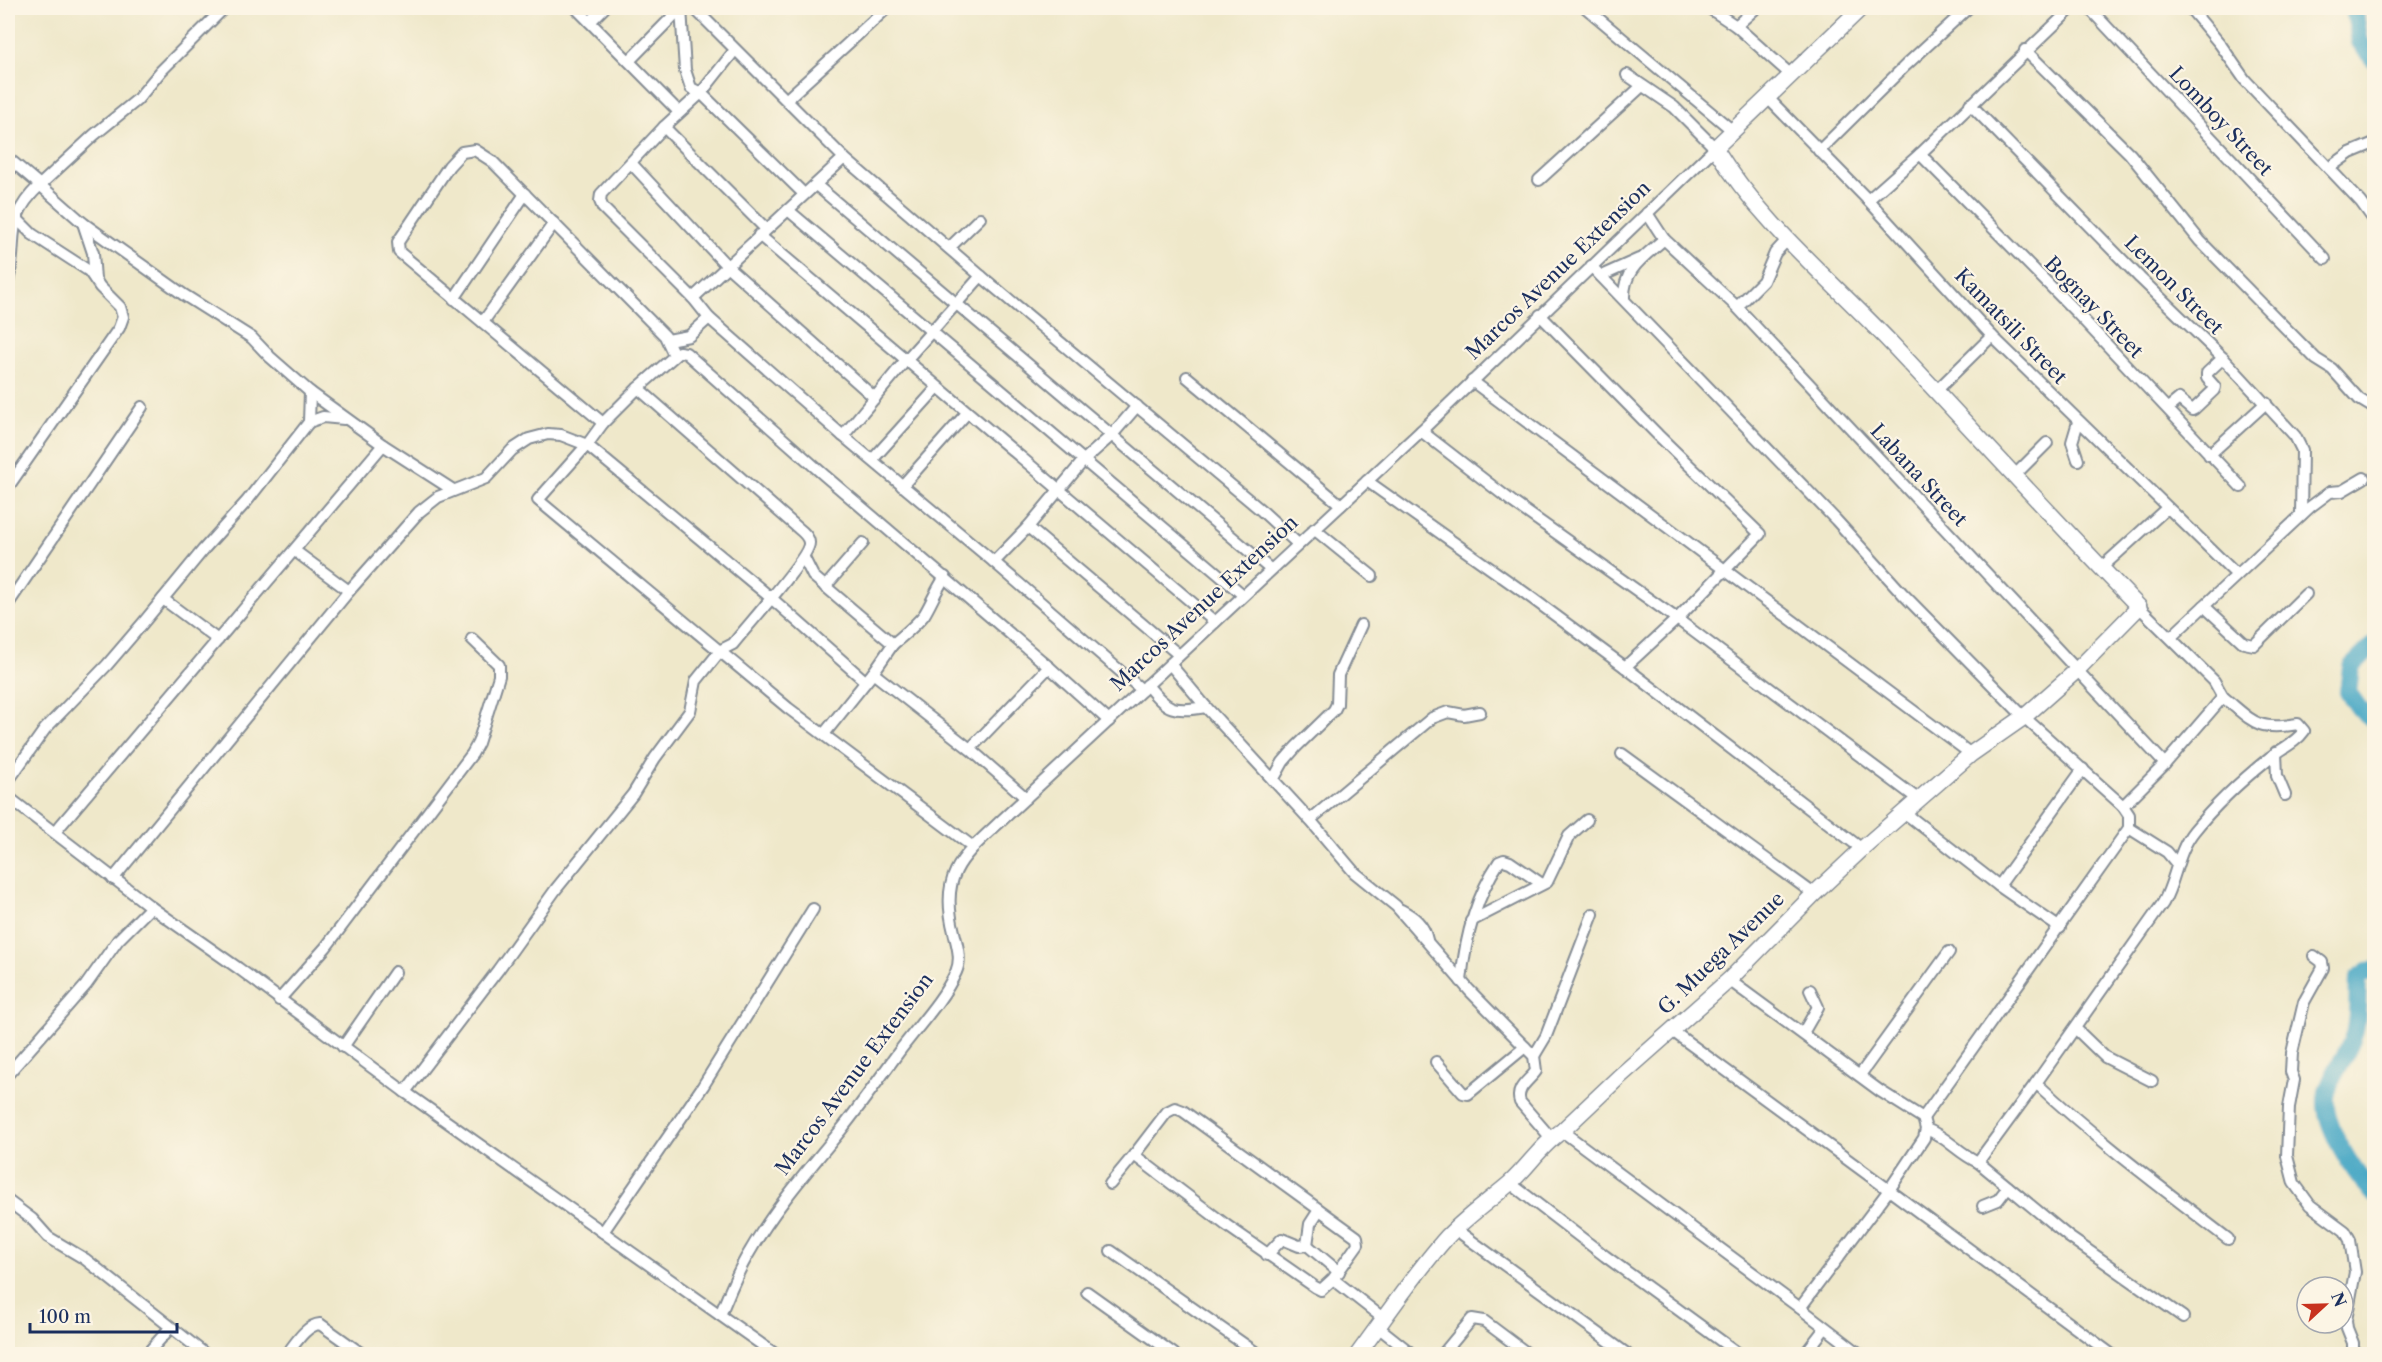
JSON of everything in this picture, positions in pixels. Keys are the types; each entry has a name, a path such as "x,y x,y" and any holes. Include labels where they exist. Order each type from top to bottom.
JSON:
{"street":[{"path":"8,281 11,215 94,135 137,100 161,71 224,8"},
{"path":"576,8 679,112"},
{"path":"590,22 604,8"},
{"path":"629,61 681,8"},
{"path":"681,8 685,70 691,88 701,93 804,194"},
{"path":"694,8 844,158 1298,543"},
{"path":"786,99 888,8"},
{"path":"1586,8 1733,131"},
{"path":"1709,8 1736,26 1790,74"},
{"path":"1736,26 1756,8"},
{"name":"Marcos Avenue Extension","path":"720,1315 757,1239 867,1097 940,999 956,972 959,957 951,919 949,893 957,867 973,848 1270,569 1421,431 1861,8"},
{"path":"1819,151 1906,65 1968,8"},
{"path":"1868,200 1920,154 2025,50 2072,8"},
{"name":"Lomboy Street","path":"2089,8 2325,259"},
{"path":"2190,8 2220,44 2244,80 2361,202 2374,220"},
{"path":"735,50 701,93 664,127 601,194 600,201 613,218 693,298 709,318 902,486 1168,708 1178,711 1206,707"},
{"path":"2025,50 2130,154 2200,241 2316,360 2332,369 2359,399 2374,408"},
{"path":"1627,75 1679,112 1715,148 1733,176 1787,240 1890,342 2101,568 2219,686 2223,697 2255,723 2266,727 2298,724 2304,731 2276,752 2205,818 2187,841 2177,864 2173,884 2163,903 2076,1029 1978,1162"},
{"path":"1539,180 1642,86"},
{"name":"Kamatsili Street","path":"1767,97 1868,200 1992,336 2236,574"},
{"name":"Lemon Street","path":"1970,104 2140,278 2223,358 2295,436 2302,450 2301,515"},
{"path":"664,127 762,232 937,388 1060,489 1215,622"},
{"path":"2329,168 2350,153 2374,143"},
{"path":"603,423 402,256 398,242 449,166 462,152 475,150 492,161 668,340 675,355"},
{"name":"Bognay Street","path":"1920,154 2168,408 2241,487"},
{"path":"8,158 83,223 184,296 244,332 310,392 383,445 453,490"},
{"path":"693,298 844,158"},
{"path":"630,163 727,266 875,398"},
{"path":"816,185 1270,569"},
{"path":"454,298 525,194"},
{"path":"788,210 1243,595"},
{"name":"Labana Street","path":"1647,213 1664,239 1737,307 2165,764"},
{"path":"8,487 122,321 123,313 80,264 32,234 11,215"},
{"path":"949,248 980,218"},
{"path":"83,223 93,253 96,267 95,279"},
{"path":"483,322 554,223"},
{"path":"1624,299 1625,280 1643,258 1664,239"},
{"path":"1737,307 1763,281 1775,253 1787,240"},
{"path":"1601,276 1643,258"},
{"path":"1591,266 1836,520 1903,594 2024,717 2123,806 2129,816 2129,828 1924,1123 1920,1147 1800,1308"},
{"path":"843,435 981,276"},
{"path":"1540,315 1658,435 1761,534 1677,619 1625,667"},
{"path":"668,340 689,336 709,318"},
{"path":"1935,392 1992,336"},
{"path":"973,848 788,708 538,500 586,446 603,423 638,388 675,355 681,351 686,353 1109,721"},
{"path":"2168,408 2179,399 2194,409 2214,390 2207,378 2207,373 2223,358"},
{"path":"1187,377 1341,505"},
{"path":"1472,381 1971,754"},
{"path":"405,1092 498,970 555,889 633,794 655,758 690,711 696,681 721,650 733,644 804,558 810,544 804,533 638,388"},
{"path":"873,459 937,388"},
{"path":"309,422 310,392"},
{"path":"2209,455 2266,404"},
{"path":"994,562 1028,527 1084,460 1112,435 1137,406"},
{"path":"8,604 142,407"},
{"path":"902,486 967,413"},
{"path":"8,781 45,729 107,665 247,501 309,422 330,416 348,419"},
{"path":"2078,422 2072,442 2078,460"},
{"path":"1421,431 1514,503 1677,619 1919,800"},
{"path":"113,879 349,591 419,512 438,497 486,478 512,450 529,439 548,434 561,435 586,446 869,677 970,749 1026,798"},
{"path":"2014,476 2047,443"},
{"path":"55,832 383,445"},
{"path":"2171,637 2301,515 2330,492 2342,491 2364,478"},
{"path":"1367,481 1625,667 1862,849"},
{"path":"2101,568 2167,508"},
{"path":"1028,527 1179,655"},
{"path":"1314,529 1372,576"},
{"path":"825,587 863,543"},
{"path":"295,550 349,591"},
{"path":"804,558 813,576 893,644"},
{"path":"792,573 813,576"},
{"path":"824,734 893,644 924,614 933,594 945,578"},
{"path":"2204,606 2235,636 2250,646 2259,642 2306,594"},
{"path":"164,598 219,640"},
{"name":"G. Muega Avenue","path":"1358,1354 1420,1270 1455,1230 1496,1192 1510,1183 1556,1135 1729,980 1862,849 1971,754 2024,717 2076,670 2139,607"},
{"path":"1273,780 1283,762 1296,747 1334,710 1337,704 1338,675 1360,626"},
{"path":"279,1000 326,947 478,742 499,676 498,665 472,639"},
{"path":"732,660 733,644"},
{"path":"1170,664 1206,707 1310,819 1354,872 1396,906 1461,981 1534,1056 1536,1071 1519,1092 1520,1102 1556,1135 1800,1308 1860,1354"},
{"path":"970,749 1049,667"},
{"path":"2123,806 2165,764 2223,697"},
{"path":"1310,819 1432,718 1448,712 1464,715 1480,712"},
{"path":"2276,752 2277,777 2284,795"},
{"path":"1622,754 1814,894"},
{"path":"1999,886 2083,769"},
{"path":"8,797 113,879 238,968 343,1047 775,1354"},
{"path":"1905,813 1999,886 2060,928"},
{"path":"1472,921 1550,878 1569,836 1587,820"},
{"path":"2129,828 2167,852 2177,864"},
{"path":"1461,981 1466,938 1488,880 1499,862 1504,860 1510,862 1542,884"},
{"path":"8,1074 86,985 118,940 151,907"},
{"path":"603,1232 703,1086 813,909"},
{"path":"1534,1056 1546,1036 1593,914"},
{"path":"1860,1076 1949,952"},
{"path":"2314,956 2322,962 2323,968 2304,1002 2292,1053 2291,1072 2294,1080 2289,1107 2287,1156 2294,1184 2310,1205 2345,1231 2350,1240 2355,1272 2346,1320 2354,1343 2353,1354"},
{"path":"343,1047 395,972"},
{"path":"1729,980 1942,1135 1958,1152 1978,1162 2069,1237 2183,1317"},
{"path":"1803,1033 1818,1007 1810,990"},
{"path":"2076,1029 2105,1057 2152,1081"},
{"path":"1671,1030 2111,1354"},
{"path":"1436,1062 1463,1093 1468,1094 1525,1047"},
{"path":"2036,1083 2086,1127 2228,1239"},
{"path":"1110,1184 1167,1112 1175,1108 1183,1111 1319,1209 1357,1237 1359,1241 1336,1275 1324,1288 1318,1289 1267,1255 1134,1155"},
{"path":"1510,1183 1739,1354"},
{"path":"1983,1206 1998,1200 2007,1187"},
{"path":"8,1201 32,1219 48,1237 85,1258 205,1354"},
{"path":"1307,1245 1310,1224 1319,1209"},
{"path":"1455,1230 1627,1354"},
{"path":"1267,1255 1282,1239 1299,1246 1307,1245"},
{"path":"1307,1245 1412,1354"},
{"path":"1111,1251 1258,1354"},
{"path":"1087,1292 1174,1354"},
{"path":"1443,1354 1472,1319 1484,1321 1528,1354"},
{"path":"287,1354 306,1331 321,1324 362,1354"},
{"path":"147,1354 170,1328"},
{"path":"1805,1354 1825,1329"}],"waterway":[{"path":"2354,8 2360,42 2374,60"},
{"path":"2374,644 2351,667 2348,692 2359,708 2374,720"},
{"path":"2374,970 2358,978 2356,1027 2348,1049 2330,1084 2326,1104 2328,1118 2340,1146 2374,1195"}]}
